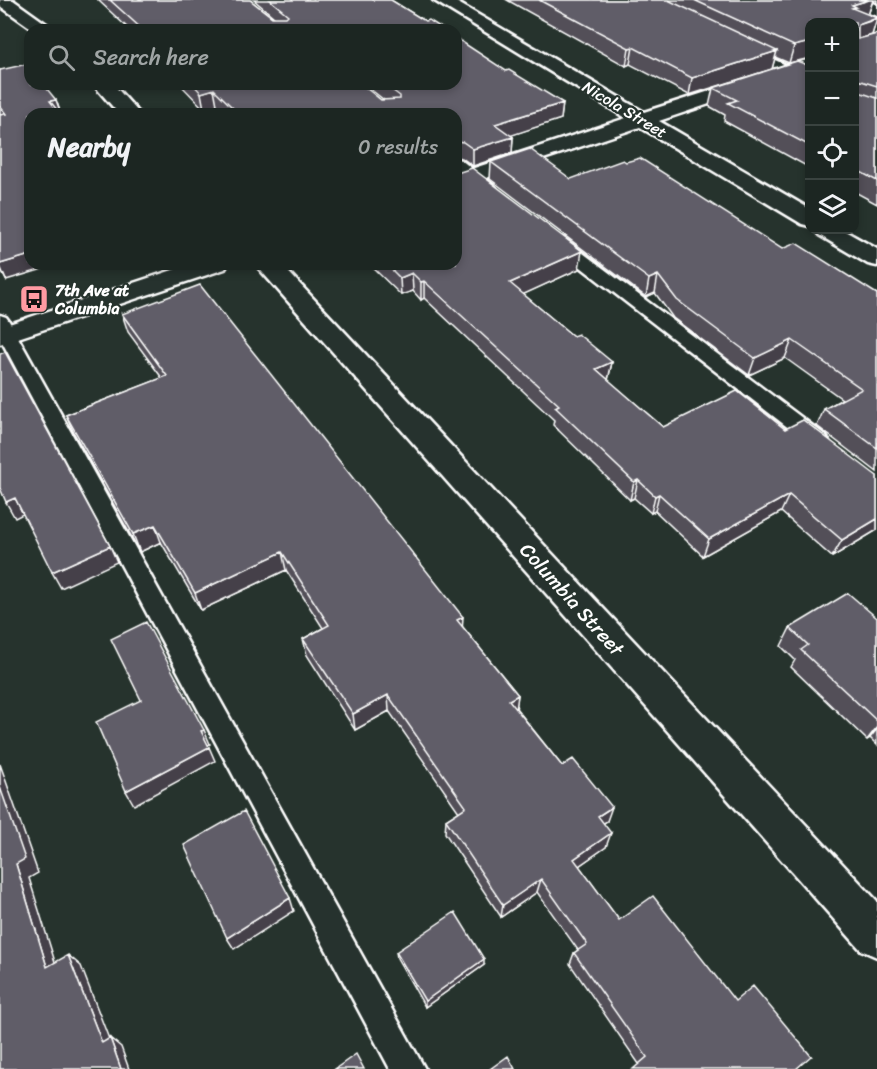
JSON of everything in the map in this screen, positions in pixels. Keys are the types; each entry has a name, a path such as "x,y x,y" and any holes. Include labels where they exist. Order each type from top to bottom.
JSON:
{"street":[{"path":"2,0 37,24"},
{"name":"Nicola Street","path":"441,0 805,216"},
{"path":"850,0 877,11"},
{"path":"43,10 52,24"},
{"path":"462,174 643,119 805,66"},
{"path":"108,90 125,108"},
{"path":"834,234 877,259"},
{"path":"2,330 197,270"},
{"name":"Columbia Street","path":"272,270 877,934"}],"lane":[{"path":"734,45 805,79"},
{"path":"462,175 502,199"},
{"path":"540,227 830,450"},
{"path":"2,330 408,1069"}],"building":[{"path":"110,0 250,0 272,17 286,17 288,15 270,0 391,0 425,21 429,20 435,24 136,24"},
{"path":"539,0 668,0 777,51 692,78 633,47 629,48"},
{"path":"694,0 869,0 852,5 856,7 852,8 877,18 859,25 859,18 805,18 805,43 794,46"},
{"path":"877,34 877,86 859,80 859,39"},
{"path":"462,42 506,71 509,70 563,103 495,124 513,137 473,149 462,142 462,108 233,108 215,90 368,90 381,100 400,99 400,96 392,90 462,90"},
{"path":"797,61 805,64 805,143 728,103 737,100 713,88"},
{"path":"24,65 24,90 48,90 56,100 50,101 56,108 24,108 24,257 0,264 0,115 6,114 0,106 0,70"},
{"path":"859,92 877,98 877,181 859,171"},
{"path":"530,149 571,179 623,160 626,162 640,158 782,249 796,243 877,294 877,448 824,409 862,389 792,340 755,358 677,300 658,275 649,279 491,162"},
{"path":"472,168 582,251 510,283 573,336 578,334 612,362 596,369 663,427 737,391 785,429 803,420 877,476 877,519 842,540 789,495 709,539 659,494 655,496 638,480 634,482 555,407 559,405 424,281 421,282 412,273 400,278 392,270 462,270 462,171"},
{"path":"200,285 463,617 457,620 518,695 509,700 562,766 573,759 612,807 598,816 611,833 574,859 619,920 653,896 735,1001 753,986 811,1056 796,1069 633,1069 647,1057 574,953 587,944 541,879 503,905 446,820 466,807 388,695 353,714 303,639 329,625 282,552 195,593 155,525 133,534 66,415 167,376 122,314"},
{"path":"5,352 110,546 52,572 15,498 6,502 0,488 0,354"},
{"path":"848,593 877,618 877,721 801,650 808,645 790,628"},
{"path":"146,622 204,730 201,731 209,747 126,791 96,722 141,700 111,639"},
{"path":"0,787 25,859 16,864 47,967 68,955 102,1043 110,1038 121,1069 0,1069"},
{"path":"244,811 290,898 227,938 184,845"},
{"path":"455,912 484,959 425,1001 396,952"},
{"path":"356,1054 364,1069 335,1069"},
{"path":"508,1056 515,1069 490,1069"}],"place":[{"name":"7th Ave at Columbia","path":"34,299"}]}
